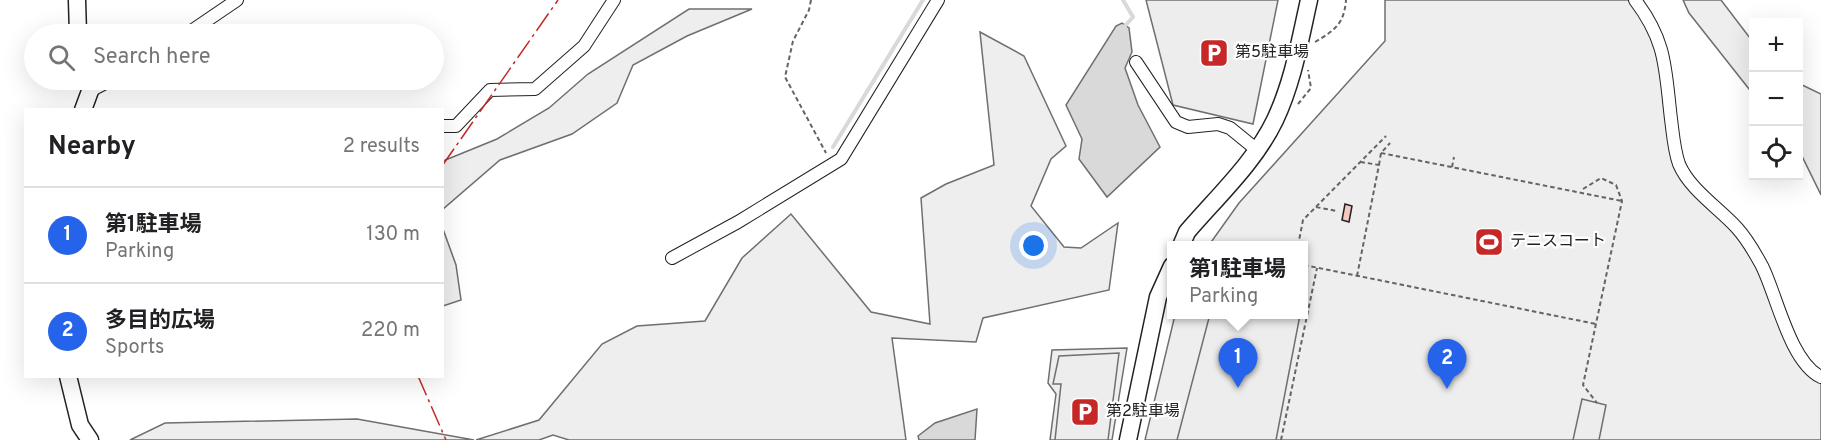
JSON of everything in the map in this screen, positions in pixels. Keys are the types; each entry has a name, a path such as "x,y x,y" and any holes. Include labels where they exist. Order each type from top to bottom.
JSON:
{"street":[{"path":"77,0 78,24"},
{"path":"202,24 237,0"},
{"path":"444,126 456,126 490,90 536,89 584,46 614,0"},
{"path":"672,258 833,166 861,129 938,0"},
{"path":"1183,241 1187,232 1257,150 1275,120 1293,75 1309,0"},
{"path":"1635,0 1652,23 1664,54 1675,147 1680,166 1694,185 1738,229 1748,243 1762,267 1796,348 1806,366 1821,377"},
{"path":"1136,62 1176,122 1188,127 1218,124 1230,128 1257,150"},
{"path":"83,108 88,90"},
{"path":"1128,440 1158,297 1167,277"},
{"path":"68,378 80,425 90,440"}],"path":[{"path":"811,0 809,10 793,41 785,76 805,118 833,166"},
{"path":"1315,42 1332,32 1344,16 1346,0"},
{"path":"1299,241 1303,220 1386,136"},
{"path":"1357,276 1381,153 1390,143"},
{"path":"1381,153 1622,201"},
{"path":"1452,167 1454,157"},
{"path":"1361,162 1379,165"},
{"path":"1583,189 1602,178 1616,185 1622,201 1583,385 1597,403"},
{"path":"1316,207 1337,211"},
{"path":"1308,266 1596,324"},
{"path":"1308,311 1317,268"},
{"path":"1281,440 1306,319"}],"shaded area":[{"name":"第5駐車場","path":"1146,0 1278,0 1253,124 1173,105"},
{"path":"1385,0 1635,0 1652,23 1680,166 1748,243 1812,370 1821,375 1821,440 1145,440 1174,319 1308,319 1308,241 1212,241 1239,203 1385,41"},
{"path":"1683,0 1721,0 1749,37 1749,89 1689,13"},
{"path":"689,9 752,9 687,36 633,65 617,103 572,134 500,160 444,208 444,161 497,139 549,108 588,74"},
{"path":"1122,23 1129,28 1132,52 1125,68 1138,105 1160,147 1107,197 1079,159 1082,139 1066,105 1116,26"},
{"path":"980,32 1024,56 1066,146 1051,159 1031,206 1064,247 1081,248 1118,223 1109,290 983,318 976,342 892,338 906,440 569,440 553,435 539,440 476,440 539,420 602,344 637,326 705,321 742,258 791,214 871,312 930,324 921,198 946,184 994,165"},
{"path":"1803,85 1821,94 1821,195 1803,158"},
{"path":"444,232 456,265 461,300 444,306"},
{"path":"1209,319 1299,319 1276,440 1177,440"},
{"name":"第2駐車場","path":"1127,348 1112,440 1050,440 1056,394 1048,383 1052,350"},
{"name":"第2駐車場","path":"1119,353 1108,440 1055,440 1061,384 1053,384 1059,356"},
{"path":"1582,399 1606,405 1599,440 1573,440"},
{"path":"977,409 975,440 919,440 918,436 935,423"},
{"path":"357,419 474,440 130,440 165,423"}],"building":[{"path":"1345,204 1352,206 1349,222 1342,220"}],"waterway":[{"path":"833,147 923,0"},
{"path":"1123,0 1133,17 1124,27"}],"power":[{"path":"444,163 558,0"},
{"path":"419,378 446,440"}],"place":[{"name":"第5駐車場","path":"1214,53"},
{"name":"テニスコート","path":"1489,242"},
{"name":"第1駐車場","path":"1238,388"},
{"name":"多目的広場","path":"1447,389"},
{"name":"第2駐車場","path":"1085,412"}]}
